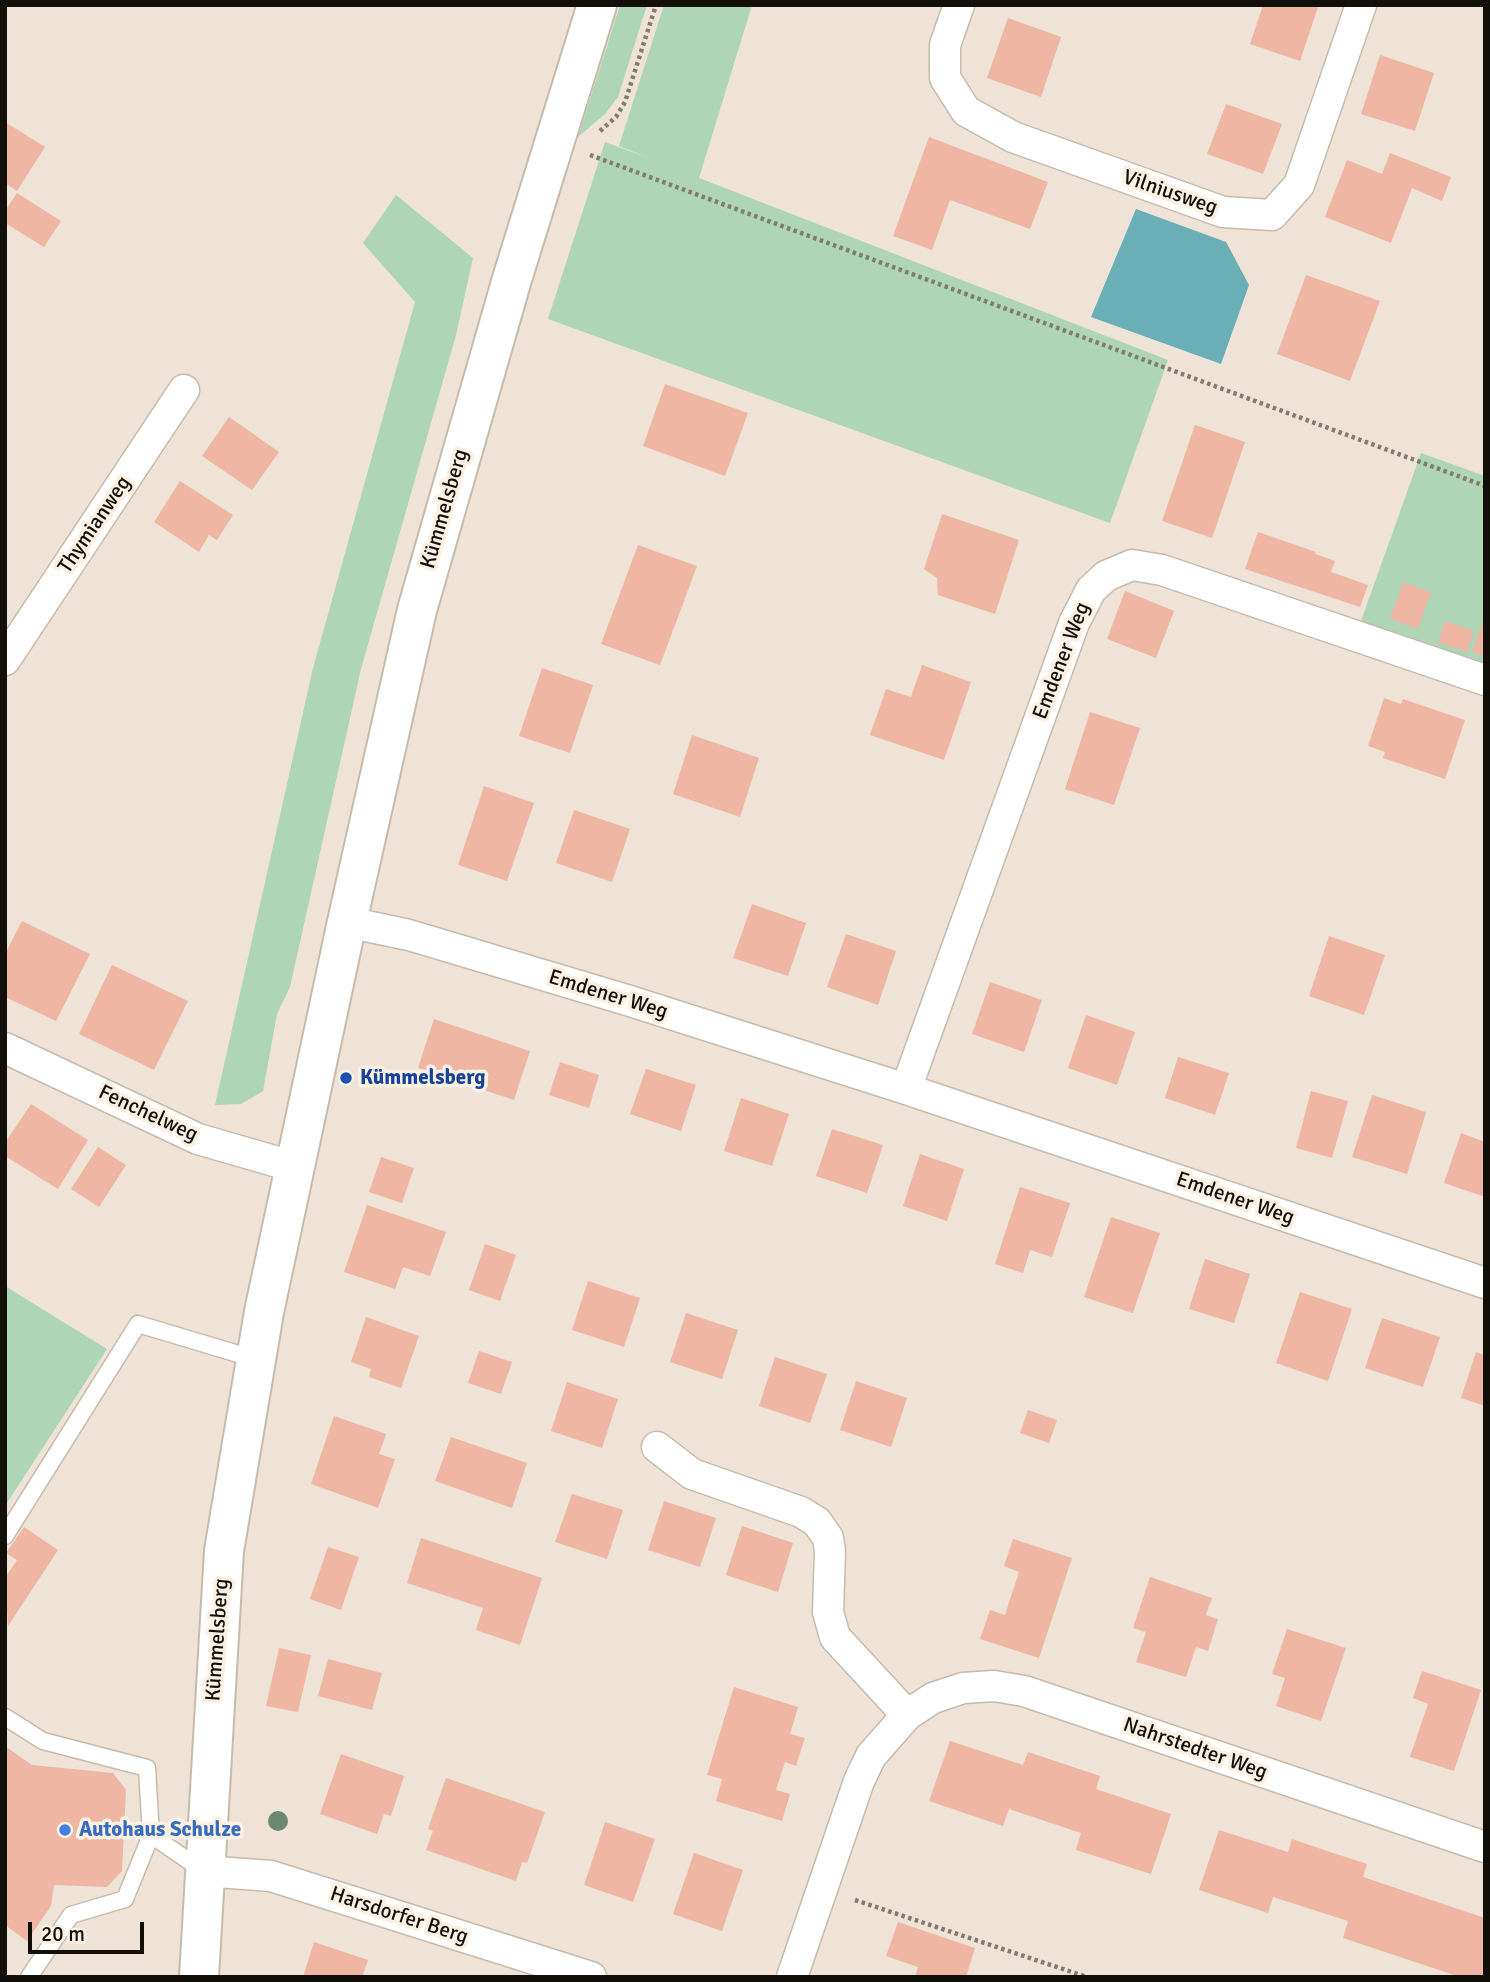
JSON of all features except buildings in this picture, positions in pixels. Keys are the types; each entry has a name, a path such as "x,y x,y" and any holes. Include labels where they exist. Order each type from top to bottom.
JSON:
{"main road":[{"name":"Kümmelsberg","path":"199,1977 224,1551 255,1359 347,922 417,610 443,515 597,5"}],"street":[{"name":"Vilniusweg","path":"959,5 945,45 945,78 966,111 1013,137 1223,212 1272,215 1299,185 1361,5"},
{"name":"Thymianweg","path":"5,660 184,390"},
{"name":"Emdener Weg","path":"906,1088 1074,623 1086,598 1105,576 1132,565 1162,570 1485,680"},
{"name":"Emdener Weg","path":"347,922 409,935 906,1088 1485,1283"},
{"name":"Fenchelweg","path":"5,1048 198,1139 295,1167"},
{"path":"657,1447 692,1474 801,1512 817,1522 828,1538 828,1612 835,1637 907,1715"},
{"name":"Nahrstedter Weg","path":"792,1977 866,1765 884,1738 907,1715 933,1698 963,1688 994,1686 1024,1691 1485,1847"},
{"name":"Harsdorfer Berg","path":"204,1871 271,1876 591,1977"}],"lane":[{"path":"5,1536 138,1324 255,1359"},
{"path":"5,1717 43,1741 147,1768 151,1835 125,1899 71,1915 29,1977"},
{"path":"151,1835 204,1871"}],"path":[{"path":"593,138 616,117 625,102 656,5"},
{"path":"586,153 588,146"},
{"path":"595,157 1485,486"},
{"path":"821,1890 1087,1977"}],"green space":[{"path":"620,5 647,5 618,97 605,114 578,137"},
{"path":"664,5 752,5 699,178 1168,360 1110,523 548,319 605,142 654,160 619,146"},
{"path":"396,195 473,258 456,335 361,669 290,987 277,1014 263,1091 241,1104 215,1105 313,668 415,302 363,243"},
{"path":"1421,453 1485,476 1485,665 1361,621"},
{"path":"5,1286 107,1349 5,1506"}],"water":[{"path":"1136,209 1226,242 1249,285 1221,364 1091,317"}],"place":[{"name":"Kümmelsberg","path":"346,1078"},
{"name":"Autohaus Schulze","path":"65,1830"}]}
